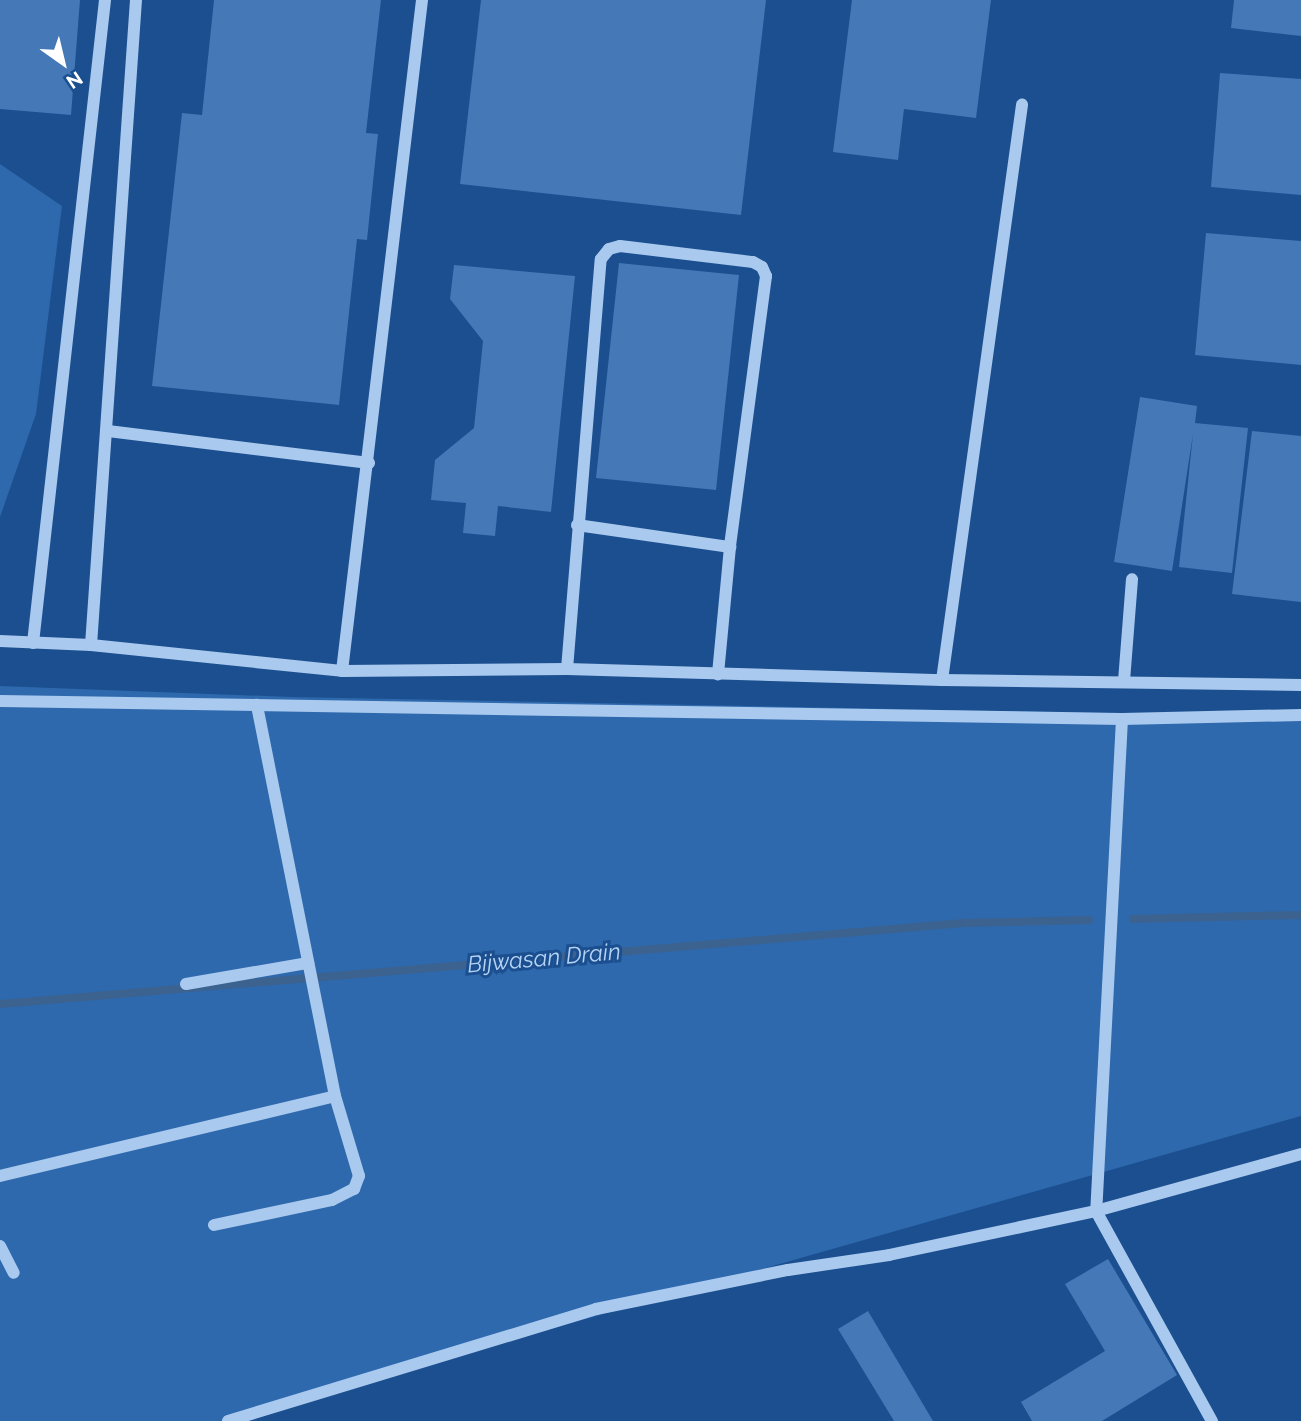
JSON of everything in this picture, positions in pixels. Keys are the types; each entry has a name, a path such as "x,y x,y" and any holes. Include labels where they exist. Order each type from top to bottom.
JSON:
{"street":[{"path":"33,643 105,0"},
{"path":"92,645 136,0"},
{"path":"342,671 369,463 422,0"},
{"path":"942,680 1022,105"},
{"path":"567,669 601,259 609,249 620,246 754,262 762,267 766,276 730,547 718,674"},
{"path":"108,431 369,463"},
{"path":"577,524 730,547"},
{"path":"1124,681 1132,579"},
{"path":"0,641 92,645 342,671 567,669 942,680 1301,685"},
{"path":"0,701 1122,719 1301,715"},
{"path":"215,1225 332,1200 354,1189 359,1175 335,1096 257,705"},
{"path":"1122,719 1096,1211 1212,1421"},
{"path":"186,984 309,964"},
{"path":"0,1177 335,1096"},
{"path":"228,1421 596,1309 788,1270 889,1255 1096,1211 1301,1154"},
{"path":"0,1246 14,1273"}],"shaded area":[{"path":"0,164 62,206 36,414 0,517"},
{"path":"0,686 292,697 1301,717 1301,1116 226,1421 0,1421"}],"building":[{"path":"0,0 80,0 71,115 0,109"},
{"path":"214,0 381,0 366,133 378,134 367,240 357,239 339,405 152,386 182,113 202,115"},
{"path":"481,0 766,0 741,215 460,184"},
{"path":"852,0 991,0 976,118 904,109 898,160 833,152"},
{"path":"1234,0 1301,0 1301,36 1231,28"},
{"path":"1220,73 1301,79 1301,195 1211,187"},
{"path":"1206,233 1301,241 1301,365 1195,355"},
{"path":"619,263 739,275 716,490 596,478"},
{"path":"454,265 575,276 551,512 498,506 495,536 463,533 466,503 431,500 435,460 474,428 483,341 450,299"},
{"path":"1140,397 1197,406 1195,423 1248,428 1232,573 1179,567 1193,434 1172,571 1114,562"},
{"path":"1252,431 1301,436 1301,602 1232,594"},
{"path":"1108,1259 1177,1375 1102,1421 1032,1421 1021,1402 1105,1351 1065,1284"},
{"path":"868,1311 933,1421 894,1421 838,1329"}],"waterway":[{"name":"Bijwasan Drain","path":"1133,919 1301,915"},
{"name":"Bijwasan Drain","path":"0,1004 964,923 1089,920"}]}
